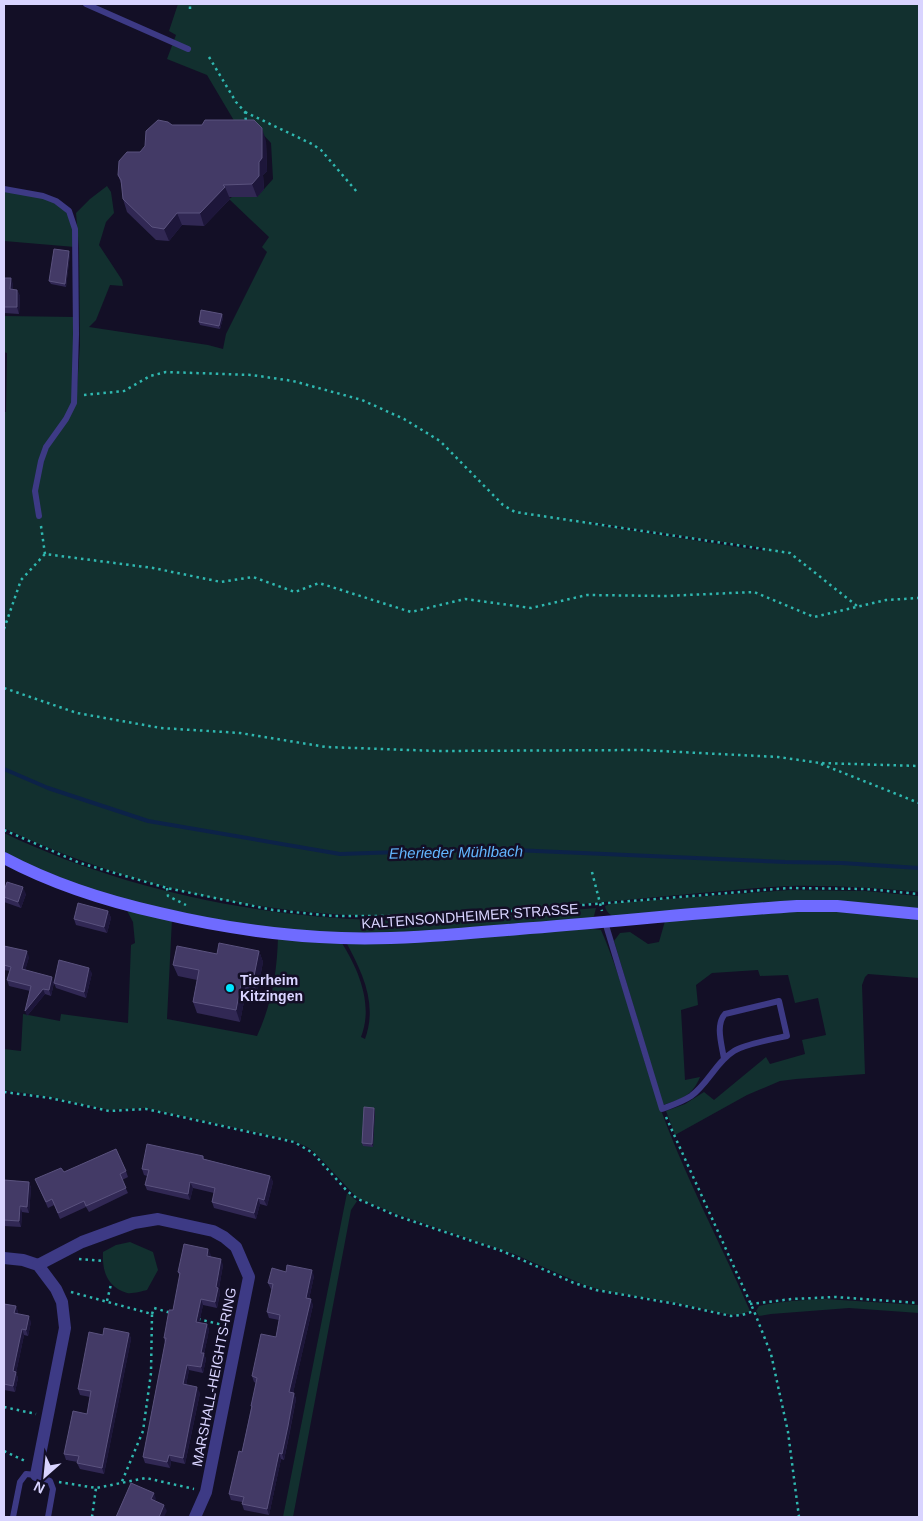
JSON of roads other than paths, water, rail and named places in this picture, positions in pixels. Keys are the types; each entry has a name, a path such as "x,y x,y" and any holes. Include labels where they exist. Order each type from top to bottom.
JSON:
{"main road":[{"name":"KALTENSONDHEIMER STRASSE","path":"4,858 30,872 64,885 141,909 233,928 341,938 408,938 797,906 837,906 919,914"}],"street":[{"name":"MARSHALL-HEIGHTS-RING","path":"38,1265 82,1242 134,1223 158,1218 213,1231 236,1247 249,1277 206,1492 195,1517"},
{"path":"4,1258 23,1260 38,1265 56,1289 62,1302 65,1328 36,1471"}],"lane":[{"path":"86,4 188,49"},
{"path":"4,189 50,198 69,211 74,221 76,248 75,395 72,408 46,447 41,460 35,491 39,516"},
{"path":"605,922 662,1109 682,1102 692,1096 724,1059 736,1050 787,1036 779,1000 725,1014 721,1018 720,1026 724,1059"},
{"path":"13,1517 20,1482 26,1474 36,1471 50,1481 53,1489 48,1517"}],"waterway":[{"name":"Eherieder Mühlbach","path":"4,769 48,788 148,821 340,854 489,849 842,863 919,868"}],"place":[{"name":"Tierheim Kitzingen","path":"230,988"}]}
